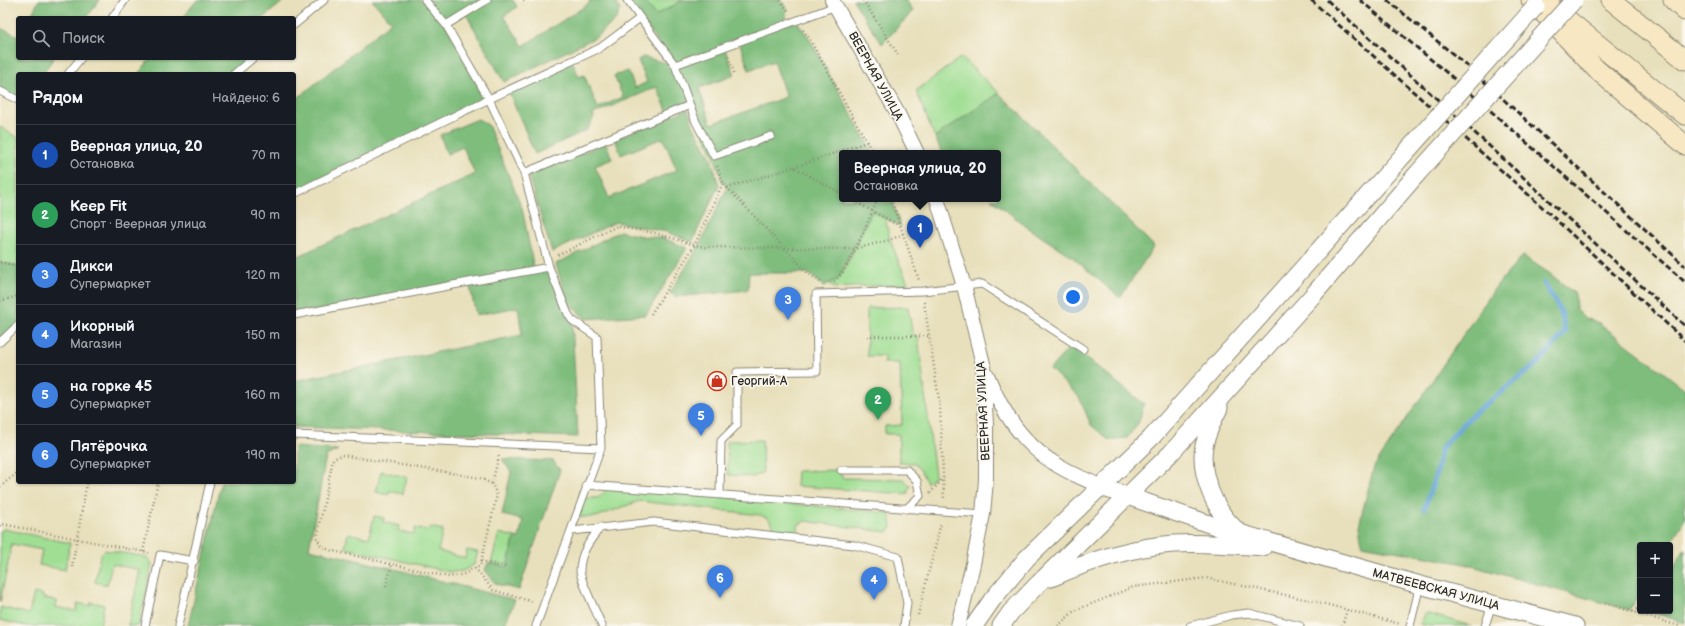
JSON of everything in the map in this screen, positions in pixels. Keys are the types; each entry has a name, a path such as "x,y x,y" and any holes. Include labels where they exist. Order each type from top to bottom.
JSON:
{"main road":[{"path":"1611,0 1685,60"},
{"path":"1673,0 1685,12"},
{"path":"1538,2 1557,20 1685,115"},
{"path":"1557,20 1596,68 1685,145"}],"street":[{"path":"1000,626 1011,612 1039,583 1172,453 1314,294 1417,174 1574,0"},
{"path":"974,626 992,600 1027,558 1151,438 1538,2"},
{"name":"ВЕЕРНАЯ УЛИЦА","path":"834,3 897,112 916,150"},
{"name":"ВЕЕРНАЯ УЛИЦА","path":"938,202 964,286 983,364 986,425 986,480 983,514 974,564 958,626"},
{"path":"983,364 994,392 1013,423 1035,449 1055,464 1101,487 1128,497 1297,550"},
{"path":"1226,392 1210,426 1204,446 1203,462 1216,506 1228,523 1242,534"},
{"path":"1039,583 1083,563 1123,553 1174,544 1224,545 1297,550"},
{"name":"МАТВЕЕВСКАЯ УЛИЦА","path":"1297,550 1420,585 1575,626"}],"lane":[{"path":"113,16 125,0"},
{"path":"296,23 324,0"},
{"path":"425,0 446,25 488,99 524,172 548,264 568,314 572,320 597,337 601,448 586,485 572,531 536,626"},
{"path":"446,25 487,0"},
{"path":"627,0 675,65 696,122 714,156 771,136"},
{"path":"675,65 796,20 834,3"},
{"path":"296,193 488,99 600,48 640,18"},
{"path":"70,72 79,60"},
{"path":"236,72 251,60"},
{"path":"0,91 16,99"},
{"path":"524,172 690,105"},
{"path":"296,315 548,264"},
{"path":"720,494 721,441 737,426 737,372 817,371 816,294 923,291 982,284 1083,349"},
{"path":"0,342 16,327"},
{"path":"296,435 601,448"},
{"path":"841,470 907,470 917,481 920,496 906,509"},
{"path":"178,626 194,561 210,484"},
{"path":"586,485 983,514"},
{"path":"572,531 654,522 854,546 898,557 907,603 904,626"},
{"path":"601,527 588,543 582,556 579,573 602,626"},
{"path":"145,626 160,555 194,561"},
{"path":"1410,626 1420,585"},
{"path":"1485,626 1492,604"},
{"path":"1190,626 1232,615 1249,613 1300,626"}],"path":[{"path":"780,0 809,38 871,150"},
{"path":"863,0 899,56"},
{"path":"724,47 735,75"},
{"path":"845,150 867,142"},
{"path":"727,188 794,168 839,152"},
{"path":"714,156 723,183 727,188 808,273 824,286 828,294"},
{"path":"794,168 839,192"},
{"path":"651,314 694,246 723,183"},
{"path":"856,202 901,227"},
{"path":"824,286 838,279 876,202"},
{"path":"892,202 923,291 940,406 944,477 943,512 917,619"},
{"path":"548,264 617,226 637,231 665,235 694,246 854,249 890,240 903,234"},
{"path":"0,262 16,266"},
{"path":"0,301 16,297"},
{"path":"867,336 929,336"},
{"path":"492,484 480,478 342,455 333,459 317,538 321,546 329,550 449,577 464,574 480,566 497,495 492,484 502,444"},
{"path":"0,487 16,474"},
{"path":"920,496 932,493 944,477"},
{"path":"72,567 87,484"},
{"path":"143,552 158,484"},
{"path":"0,526 2,524 160,555"},
{"path":"481,561 507,567"},
{"path":"386,586 392,564"},
{"path":"475,568 493,590 544,605"},
{"path":"1058,626 1074,611 1134,587 1206,578 1347,610 1401,624"},
{"path":"1605,603 1680,626"},
{"path":"1633,611 1637,609"},
{"path":"1342,626 1347,610"}],"green space":[{"path":"39,0 100,0 88,16 31,16"},
{"path":"197,0 285,0 265,16 185,16"},
{"path":"372,0 513,0 517,7 504,16 523,46 590,3 589,0 613,0 620,10 616,20 596,37 504,82 466,14 446,25 489,99 296,193 296,99 391,22"},
{"path":"635,0 644,0 656,15 683,0 780,0 787,9 784,25 796,20 809,38 871,150 839,150 839,202 892,202 901,227 872,211 838,279 824,286 808,273 749,273 748,290 676,297 670,293 699,246 727,188 723,183 714,156 690,105 668,113 657,87 593,114 594,117 587,130 535,154 508,90 572,61 579,77 584,75 598,108 623,97 614,76 628,71 635,88 647,82 638,60 643,57 674,65 630,4","holes":["739,41 749,70 774,61 786,97 711,124 699,88 735,75 724,47"]},
{"path":"644,0 683,0 655,16"},
{"path":"853,0 906,0 913,11 882,44"},
{"path":"0,28 16,35 16,60 52,60 44,71 45,72 16,72 16,99 0,91"},
{"path":"961,57 999,93 935,137 916,91"},
{"path":"149,60 251,60 236,72 140,72"},
{"path":"999,93 1154,246 1120,298 1071,256 1031,230 995,202 1001,202 1001,150 941,150 935,137"},
{"path":"688,109 693,125 711,158 719,185 692,242 667,232 616,222 552,252 528,175 606,143 612,159 595,166 609,198 677,170 663,138 621,155 615,139"},
{"path":"478,119 488,125 522,208 534,269 549,267 572,320 578,437 296,427 296,381 522,335 518,307 476,315 469,282 296,315 296,257 475,174 463,147 447,154 440,135"},
{"path":"0,127 16,137 16,266 0,262"},
{"path":"872,211 885,218 890,240 908,284 834,288 829,283 838,279 846,267"},
{"path":"620,231 641,236 663,238 687,248 646,315 585,319 567,301 556,264"},
{"path":"1523,256 1549,273 1575,294 1576,309 1585,318 1599,323 1685,389 1685,519 1671,542 1637,542 1637,597 1629,610 1465,564 1362,545 1359,525 1374,467 1497,285"},
{"path":"0,262 16,266 16,327 0,342"},
{"path":"908,307 913,336 918,336 935,476 927,483 921,471 914,463 899,463 899,434 885,434 885,426 902,425 900,363 884,363 884,356 867,356 867,308"},
{"path":"1071,346 1144,404 1139,422 1127,438 1109,440 1091,425 1079,397 1050,369"},
{"path":"762,440 763,472 754,477 728,475 727,441"},
{"path":"296,447 338,450 326,456 309,549 391,568 515,600 504,626 188,626 221,484 296,484"},
{"path":"502,459 553,461 560,470 519,590 496,584 485,570 488,563 507,567 515,537 519,538 523,520 502,515 511,472"},
{"path":"841,470 842,478 904,479 910,486 907,494 796,486 797,471"},
{"path":"381,471 407,477 403,494 389,491 388,495 376,492"},
{"path":"610,486 888,513 891,519 892,528 887,532 805,521 798,525 798,534 777,532 768,518 760,515 639,501 596,517 577,517 582,498 598,498"},
{"path":"374,516 384,518 383,522 399,526 398,531 414,534 415,528 429,531 430,527 443,530 438,551 465,558 467,550 478,552 474,565 463,571 450,572 345,548 348,533 369,538"},
{"path":"4,529 70,543 65,570 39,565 42,550 12,544 0,602 0,531"},
{"path":"499,533 515,537 507,567 491,563"},
{"path":"1685,549 1685,623 1659,614 1673,614 1673,568"},
{"path":"105,550 147,557 152,564 139,626 128,626 140,570 112,564 107,585 95,582 100,556"},
{"path":"34,593 43,595 43,598 57,601 56,607 76,611 78,603 90,606 91,602 104,605 100,626 26,626 0,620 0,607 29,614"},
{"path":"1426,613 1471,626 1428,626 1420,624"}],"waterway":[{"path":"1424,509 1436,474 1442,447 1471,416 1538,363 1565,332 1561,312 1544,283"}],"railway":[{"path":"1311,0 1549,213 1685,341"},
{"path":"1327,0 1486,143 1685,326"},
{"path":"1360,0 1459,83 1685,282"},
{"path":"1387,0 1465,64 1685,266"}],"place":[{"name":"Веерная улица, 20","path":"920,248"},
{"name":"Дикси","path":"788,320"},
{"name":"Георгий-А","path":"717,381"},
{"name":"Keep Fit","path":"878,420"},
{"name":"на горке 45","path":"701,436"},
{"name":"Пятёрочка","path":"720,598"},
{"name":"Икорный","path":"874,600"}]}
